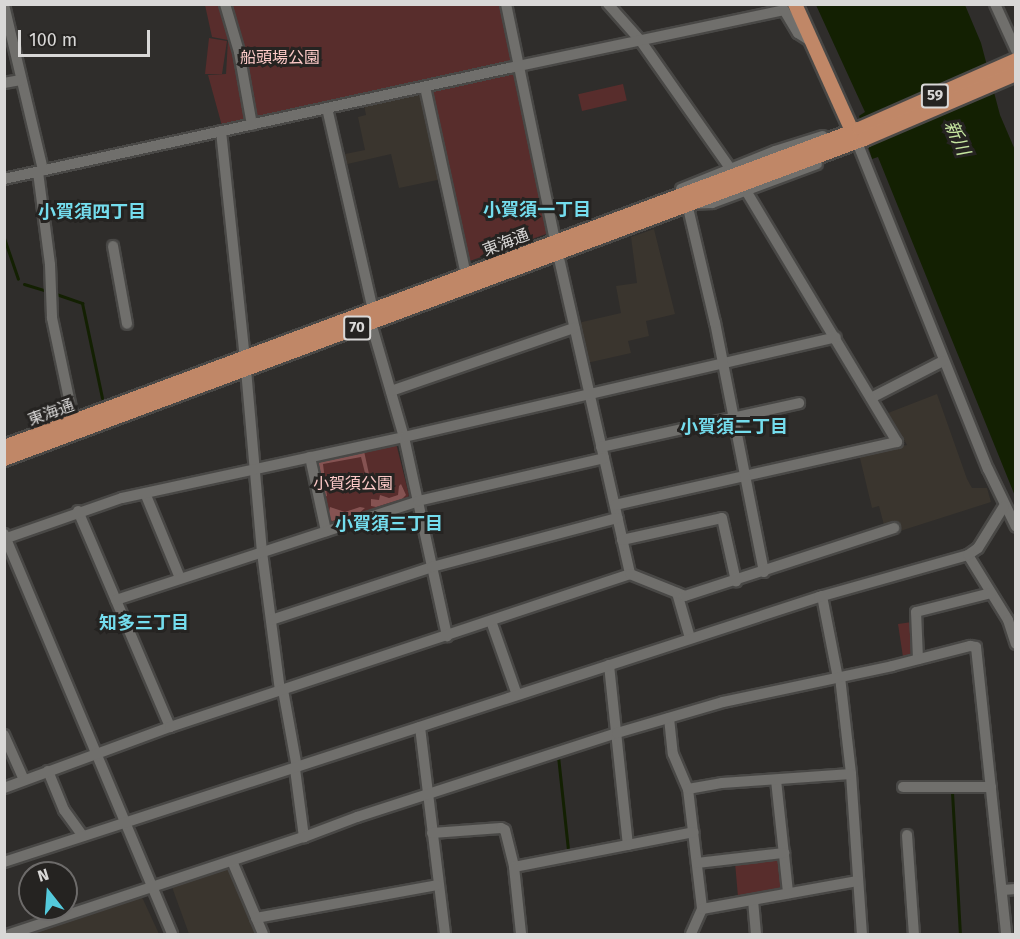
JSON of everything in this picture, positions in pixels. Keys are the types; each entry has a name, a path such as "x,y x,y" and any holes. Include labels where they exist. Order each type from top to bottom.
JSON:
{"main road":[{"path":"787,6 813,42 858,136"},
{"name":"東海通","path":"4,459 372,316 557,248 687,204 858,136 1014,64"},
{"name":"東海通","path":"372,316 466,275 557,248 653,206 858,136"},
{"name":"東海通","path":"4,447 245,364"}],"street":[{"path":"225,4 239,52 252,125"},
{"path":"506,4 574,328 630,574"},
{"path":"608,4 640,40 730,168"},
{"path":"994,4 1014,64"},
{"path":"4,5 41,171 50,265 52,318 74,422"},
{"path":"4,179 787,6"},
{"path":"4,83 21,80"},
{"path":"425,87 466,275"},
{"path":"327,108 372,316 404,437 447,636"},
{"path":"221,131 262,552 281,691 296,769 304,837"},
{"path":"653,206 675,191 730,168 823,136"},
{"path":"858,136 944,361 1016,528"},
{"path":"764,572 723,363 687,204 712,203 831,156"},
{"path":"615,505 897,442 836,337 746,191"},
{"path":"113,246 127,324"},
{"path":"391,391 574,328"},
{"path":"172,934 5,537 78,511 145,493 404,437 836,337"},
{"path":"871,398 944,361"},
{"path":"116,600 418,501 734,418 798,404"},
{"path":"310,457 326,531"},
{"path":"145,493 180,578"},
{"path":"4,862 296,769 690,638 822,596 968,555 978,548 1005,506"},
{"path":"78,511 170,728"},
{"path":"271,620 432,567 618,518"},
{"path":"622,540 722,518 736,581"},
{"path":"4,788 170,728 630,574 685,596 894,528"},
{"path":"968,555 1008,620 1016,644"},
{"path":"678,593 690,638"},
{"path":"918,659 916,612 991,593"},
{"path":"822,596 839,678 851,774 862,934"},
{"path":"491,621 517,695"},
{"path":"10,934 304,837 357,817 617,733 723,702 839,678 970,646 976,647 1006,934"},
{"path":"609,665 628,844"},
{"path":"669,718 673,754 688,789 702,909 690,934"},
{"path":"420,727 445,934"},
{"path":"4,735 24,780"},
{"path":"48,771 64,810 83,836"},
{"path":"688,789 722,783 851,774"},
{"path":"776,780 788,893"},
{"path":"903,787 991,787"},
{"path":"432,833 501,828 505,830 514,867 521,934"},
{"path":"514,867 694,832"},
{"path":"907,836 914,934"},
{"path":"697,863 784,853"},
{"path":"232,861 262,934"},
{"path":"702,909 858,881"},
{"path":"256,918 438,885"},
{"path":"1003,890 1016,889"},
{"path":"753,900 756,934"}],"shaded area":[{"path":"423,92 442,179 399,188 391,154 343,165 340,155 365,150 358,117 366,115 364,105"},
{"path":"654,229 675,314 646,321 649,336 628,341 631,353 587,363 578,323 621,313 616,286 637,283 631,237"},
{"path":"937,394 967,479 972,488 987,488 991,502 897,532 894,522 884,525 879,506 872,508 859,454 907,445 888,413"},
{"path":"364,451 369,474 365,473 361,457 323,464 327,496 324,497 316,463 318,460"},
{"path":"401,484 406,495 402,499 376,507 371,506 371,499 379,500 380,495 389,498 398,495"},
{"path":"330,507 345,512 360,507 365,508 358,514 332,521 328,518"},
{"path":"227,869 232,872 259,934 189,934 172,887"},
{"path":"141,895 159,934 18,934 59,921 78,921 78,915"}],"green space":[{"name":"船頭場公園","path":"205,5 502,5 549,233 467,262 428,90 222,126 208,75 226,74 228,40 212,37"},
{"path":"209,38 227,41 222,74 205,74"},
{"path":"623,84 627,101 582,111 578,94"},
{"name":"小賀須公園","path":"396,443 409,495 406,500 331,524 328,522 315,463 318,459"},
{"path":"912,622 914,655 903,657 898,624"},
{"path":"777,857 780,859 783,887 738,897 735,862"}],"water":[{"name":"新川","path":"816,5 965,5 981,43 1000,115 1015,150 1015,496 878,157 872,159 859,116 865,112"}],"waterway":[{"path":"4,238 18,279"},
{"path":"24,284 44,290"},
{"path":"56,294 82,303 102,398"},
{"path":"558,756 568,849"},
{"path":"952,792 960,934"}],"district":[{"name":"小賀須一丁目","path":"537,210"},
{"name":"小賀須四丁目","path":"92,212"},
{"name":"小賀須二丁目","path":"734,427"},
{"name":"小賀須三丁目","path":"389,524"},
{"name":"知多三丁目","path":"144,623"}]}
